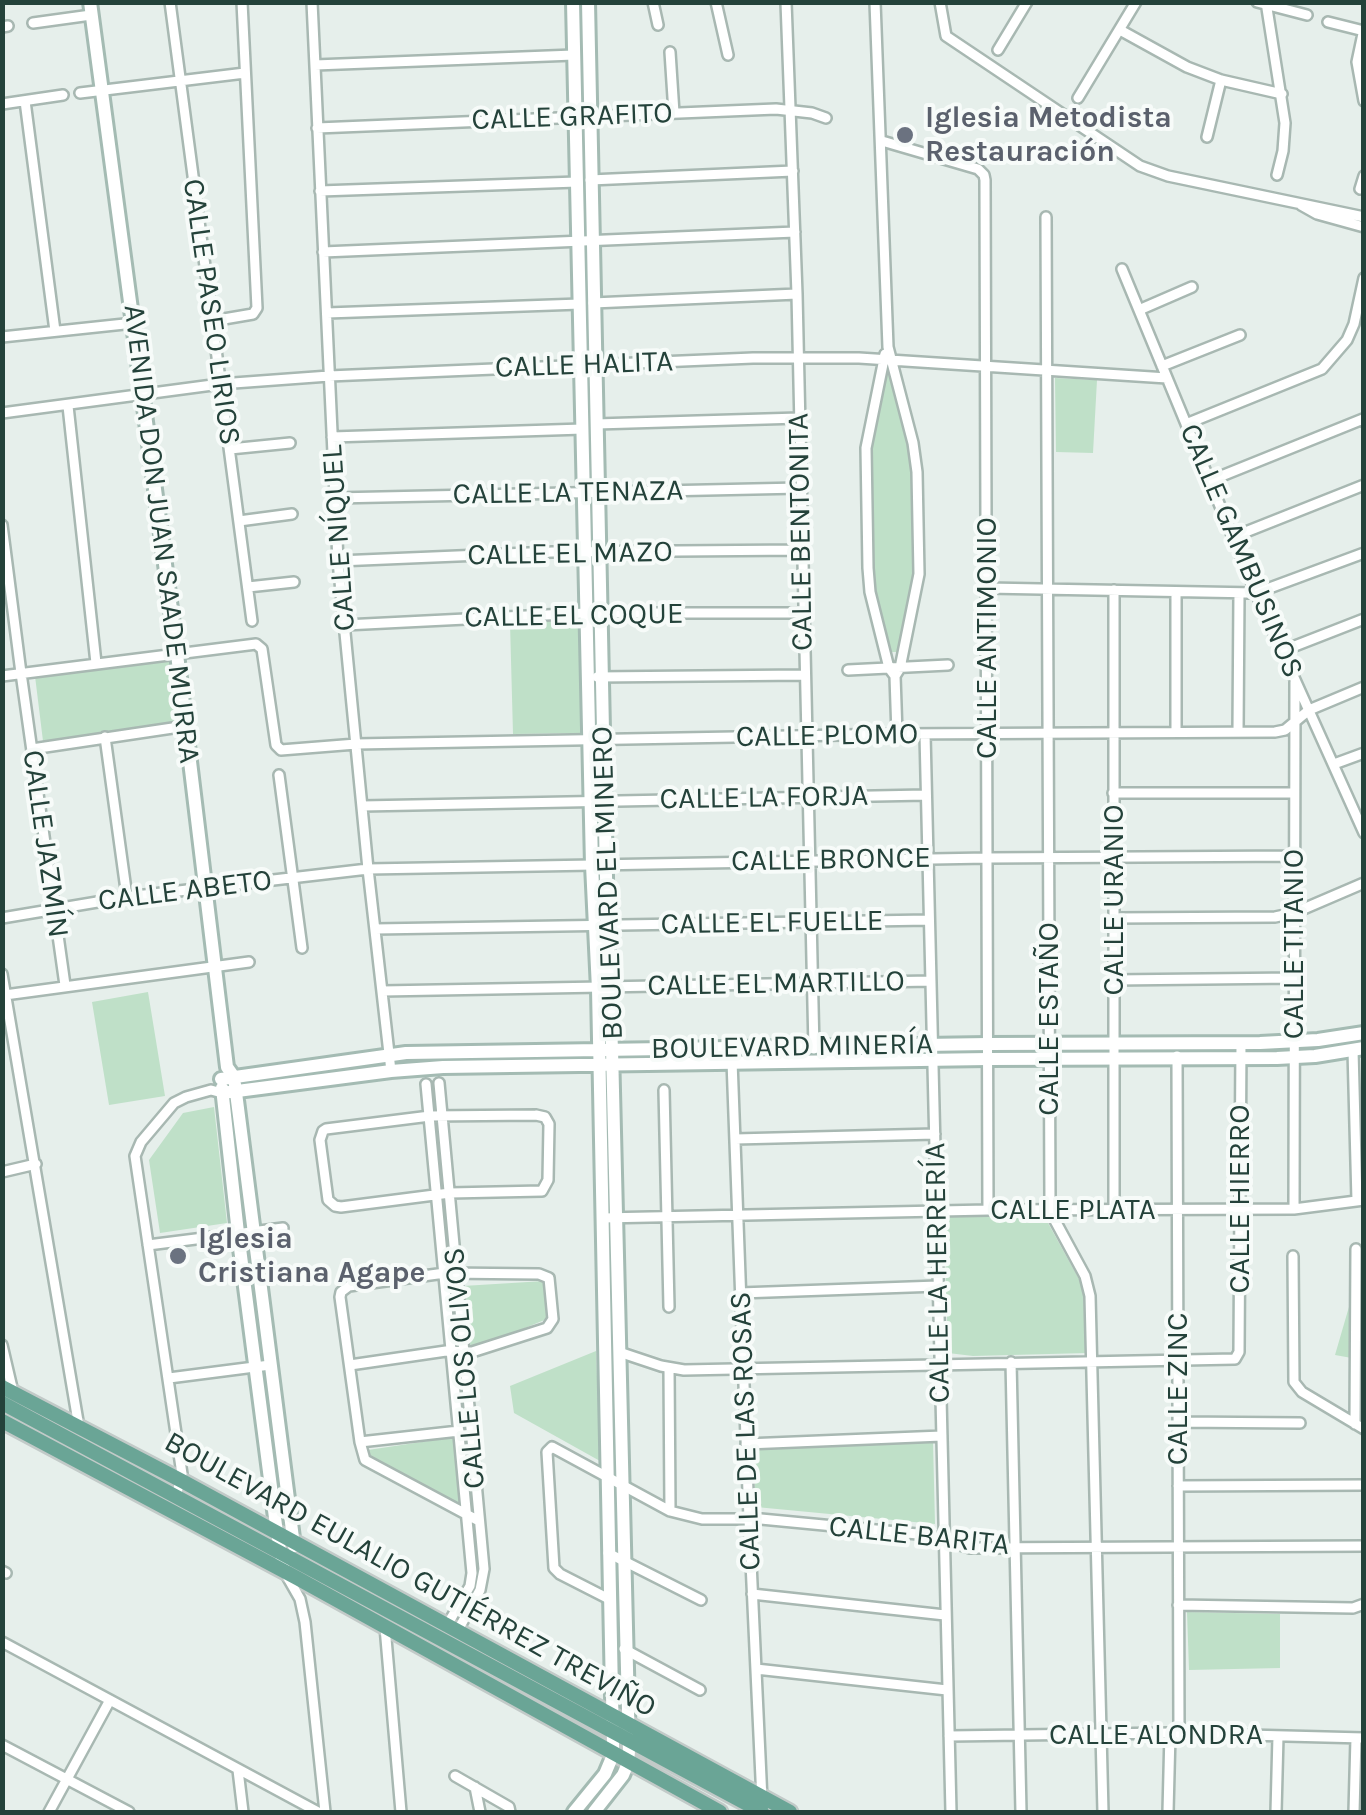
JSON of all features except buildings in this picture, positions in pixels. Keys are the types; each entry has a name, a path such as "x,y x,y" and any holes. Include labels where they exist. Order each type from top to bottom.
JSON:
{"main road":[{"name":"BOULEVARD EULALIO GUTIÉRREZ TREVIÑO","path":"6,1394 79,1427 294,1542 448,1635 762,1808 790,1812"},
{"name":"BOULEVARD EULALIO GUTIÉRREZ TREVIÑO","path":"6,1394 176,1496 296,1561 448,1635"},
{"name":"BOULEVARD EULALIO GUTIÉRREZ TREVIÑO","path":"2,1421 720,1812"}],"street":[{"name":"CALLE PASEO LIRIOS","path":"170,2 252,622"},
{"path":"212,320 254,314 257,308 242,2"},
{"name":"CALLE NÍQUEL","path":"312,2 338,561 391,1071"},
{"name":"BOULEVARD EL MINERO","path":"573,2 574,55 582,117"},
{"name":"BOULEVARD EL MINERO","path":"588,2 590,31 582,117 606,1049 607,1477 613,1755"},
{"path":"653,2 658,25"},
{"path":"716,2 728,55"},
{"name":"CALLE BENTONITA","path":"786,2 797,294 814,1054"},
{"path":"875,2 888,360 865,464 868,580 894,670 897,734"},
{"path":"940,2 946,36 1140,166 1168,176 1364,218"},
{"path":"998,50 1027,2"},
{"path":"1078,98 1136,2"},
{"path":"1277,175 1285,140 1282,94 1263,3 1306,14"},
{"path":"33,23 91,9"},
{"name":"AVENIDA DON JUAN SAADE MURRA","path":"91,9 216,966 238,1233 277,1533 291,1579"},
{"path":"1328,22 1363,30 1357,62 1364,100"},
{"path":"1120,30 1186,67 1282,94"},
{"path":"670,52 674,113"},
{"path":"315,65 574,55"},
{"path":"80,93 245,73"},
{"path":"1207,137 1222,80"},
{"path":"2,104 62,96"},
{"path":"25,101 55,331"},
{"name":"CALLE GRAFITO","path":"317,128 791,110 826,118"},
{"name":"CALLE ANTIMONIO","path":"882,141 978,169 984,175 988,1210"},
{"path":"320,191 793,171"},
{"path":"1360,189 1364,176"},
{"path":"1300,205 1316,214 1364,226"},
{"name":"CALLE ESTAÑO","path":"1046,217 1051,1210 1088,1286 1103,1812"},
{"path":"323,252 795,232"},
{"name":"CALLE GAMBUSINOS","path":"1122,269 1256,593 1362,825"},
{"path":"1186,424 1322,370 1358,325 1364,278"},
{"path":"1139,310 1192,287"},
{"path":"326,313 797,294"},
{"path":"2,337 134,323"},
{"path":"1162,366 1240,334"},
{"name":"CALLE HALITA","path":"2,413 220,384 329,376 798,357 1167,378"},
{"path":"888,360 916,458 918,489 919,574 894,670"},
{"path":"68,406 96,663"},
{"path":"332,437 799,418"},
{"path":"1209,481 1363,420"},
{"path":"230,449 290,443"},
{"path":"1233,537 1364,485"},
{"name":"CALLE LA TENAZA","path":"335,498 800,488"},
{"path":"239,521 292,514"},
{"name":"CALLE JAZMÍN","path":"2,525 65,985"},
{"name":"CALLE EL MAZO","path":"338,561 802,550"},
{"path":"987,588 1256,593 1364,553"},
{"path":"248,587 294,582"},
{"name":"CALLE URANIO","path":"1114,590 1114,1210"},
{"path":"1176,592 1176,732"},
{"path":"1238,732 1239,594"},
{"name":"CALLE EL COQUE","path":"344,625 594,613 803,613"},
{"path":"1282,651 1364,619"},
{"name":"CALLE PLOMO","path":"177,654 256,644 262,650 279,749 356,744 897,734 1280,732 1309,710 1364,687"},
{"path":"2,676 177,654"},
{"path":"848,670 948,665"},
{"path":"595,677 804,675"},
{"name":"CALLE TITANIO","path":"1294,1209 1296,679"},
{"path":"32,749 186,726"},
{"name":"CALLE LA HERRERÍA","path":"925,734 951,1812"},
{"path":"106,737 128,898"},
{"path":"1334,764 1364,753"},
{"path":"280,776 302,948"},
{"path":"1114,793 1294,793"},
{"name":"CALLE LA FORJA","path":"362,806 926,796"},
{"name":"CALLE BRONCE","path":"368,868 1294,856"},
{"name":"CALLE ABETO","path":"2,918 368,868"},
{"path":"1114,918 1274,917 1294,913 1364,884"},
{"name":"CALLE EL FUELLE","path":"376,929 929,920"},
{"path":"4,995 249,962"},
{"path":"2,974 79,1427"},
{"path":"1114,980 1294,978"},
{"name":"CALLE EL MARTILLO","path":"382,991 931,981"},
{"name":"BOULEVARD MINERÍA","path":"1293,1050 1364,1033"},
{"name":"BOULEVARD MINERÍA","path":"225,1083 388,1054 606,1049 732,1056"},
{"path":"1358,1049 1360,1200"},
{"name":"BOULEVARD MINERÍA","path":"225,1083 443,1067 606,1065 732,1056 1358,1049"},
{"name":"CALLE HIERRO","path":"1178,1360 1232,1360 1238,1355 1240,1050"},
{"name":"CALLE ZINC","path":"1168,1812 1178,1605 1178,1051"},
{"name":"CALLE DE LAS ROSAS","path":"732,1056 762,1808"},
{"path":"176,1496 182,1481 135,1165 137,1148 174,1103 225,1083"},
{"name":"AVENIDA DON JUAN SAADE MURRA","path":"225,1083 253,1231 294,1542 296,1561 291,1579"},
{"name":"CALLE LOS OLIVOS","path":"439,1083 484,1569 483,1583 448,1635"},
{"name":"CALLE LOS OLIVOS","path":"426,1084 472,1580 448,1635"},
{"path":"664,1090 668,1307"},
{"path":"430,1116 545,1117 549,1124 548,1180 542,1191 450,1193 335,1206 328,1200 322,1131 430,1116"},
{"path":"735,1139 935,1134"},
{"path":"2,1172 36,1164"},
{"name":"CALLE PLATA","path":"609,1218 988,1210 1294,1209 1360,1200"},
{"name":"BOULEVARD EL MINERO","path":"609,1218 620,1352 628,1763"},
{"path":"148,1245 283,1228"},
{"path":"1293,1256 1294,1382 1302,1392 1359,1427 1356,1249"},
{"path":"350,1365 482,1350 550,1326 551,1282 547,1276 445,1273 344,1288 340,1297 363,1456 369,1463 479,1521"},
{"path":"740,1293 938,1286"},
{"path":"2,1344 6,1394"},
{"path":"620,1352 670,1368 1178,1360"},
{"path":"1011,1362 1021,1812"},
{"path":"169,1378 270,1365"},
{"path":"670,1368 670,1510"},
{"path":"1178,1422 1300,1423"},
{"path":"360,1442 458,1431"},
{"path":"746,1444 942,1436"},
{"name":"CALLE BARITA","path":"609,1600 554,1568 547,1452 552,1447 670,1510 702,1520 749,1519 912,1533 944,1538 970,1548 1364,1546"},
{"path":"1178,1486 1364,1485"},
{"path":"608,1554 701,1600"},
{"path":"291,1579 306,1622 321,1812"},
{"path":"752,1594 946,1615"},
{"path":"1178,1605 1354,1608 1364,1604"},
{"path":"385,1628 401,1812"},
{"path":"610,1641 700,1690"},
{"path":"2,1642 321,1812"},
{"path":"756,1669 947,1690"},
{"path":"49,1812 110,1700"},
{"name":"CALLE ALONDRA","path":"949,1736 1174,1734 1360,1738"},
{"path":"1276,1812 1278,1736"},
{"path":"1354,1812 1360,1738"},
{"path":"2,1745 129,1812"},
{"path":"587,1810 613,1755"},
{"path":"587,1810 617,1785 628,1763"},
{"path":"238,1770 243,1812"},
{"path":"456,1776 508,1807 510,1812"},
{"path":"476,1787 480,1812"}],"green space":[{"path":"891,371 912,456 915,580 898,652 888,652 872,589 867,450 881,375"},
{"path":"1055,378 1097,380 1093,453 1056,452"},
{"path":"581,618 583,733 513,734 510,623"},
{"path":"170,658 177,724 43,741 35,676"},
{"path":"148,992 165,1096 109,1105 92,1002"},
{"path":"214,1107 227,1223 160,1233 149,1160 183,1113"},
{"path":"1043,1214 1084,1288 1087,1353 948,1353 944,1217"},
{"path":"1363,1272 1363,1360 1335,1355"},
{"path":"544,1281 547,1319 471,1350 463,1286"},
{"path":"596,1351 600,1461 514,1413 510,1386"},
{"path":"455,1437 463,1507 370,1458 368,1450"},
{"path":"933,1442 935,1524 756,1507 753,1447"},
{"path":"1187,1612 1280,1614 1280,1668 1189,1670"}],"place":[{"name":"Iglesia Metodista Restauración","path":"905,135"},
{"name":"Iglesia Cristiana Agape","path":"178,1256"}]}
